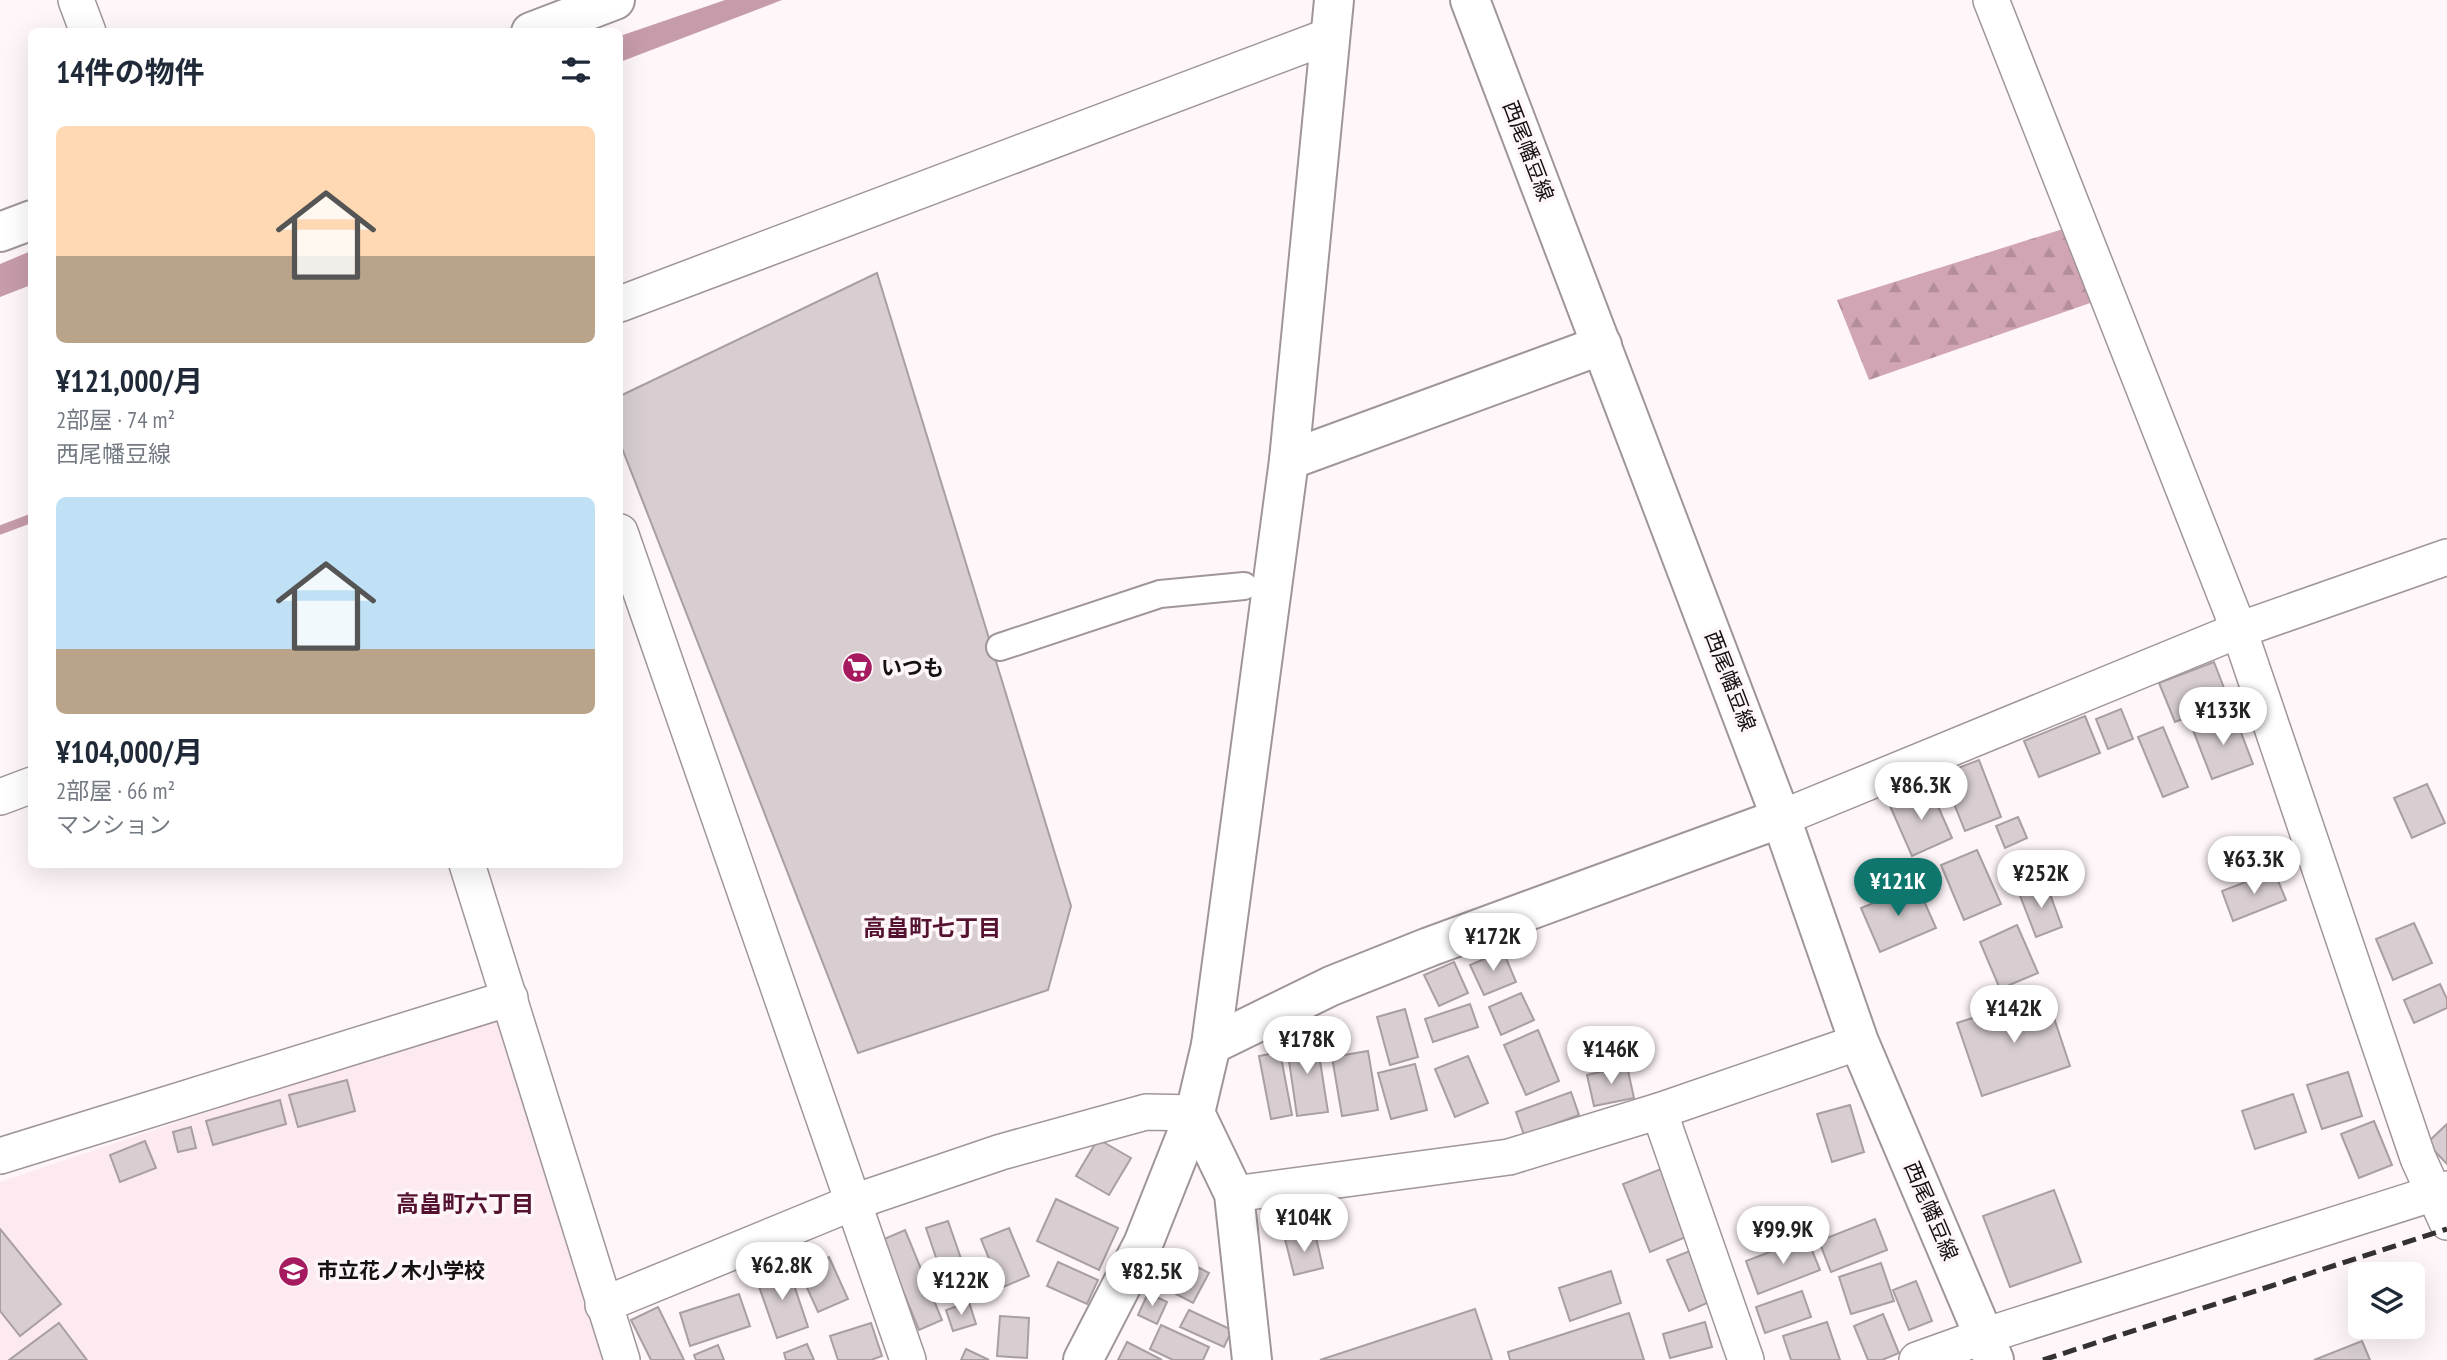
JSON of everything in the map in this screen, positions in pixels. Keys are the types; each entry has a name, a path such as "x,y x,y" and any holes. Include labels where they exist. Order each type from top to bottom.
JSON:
{"street":[{"path":"76,0 86,28"},
{"path":"542,28 615,0"},
{"name":"西尾幡豆線","path":"1470,0 1782,818 1859,1042 1989,1348"},
{"path":"1917,1360 1989,1348 2442,1202 2413,1145 2239,630 1991,0"},
{"path":"623,303 1332,18 1289,460 1211,1045 1195,1113 1143,1244 1083,1360"},
{"path":"0,232 28,222"},
{"path":"1289,460 1602,345"},
{"path":"623,540 908,1360"},
{"path":"1211,1045 1331,986 1429,947 1782,818 2239,630 2447,557"},
{"path":"1000,647 1160,594 1244,586"},
{"path":"0,797 28,786"},
{"path":"468,868 622,1360"},
{"path":"0,1156 510,998"},
{"path":"1234,1194 1510,1157 1659,1111 1859,1042"},
{"path":"1659,1111 1746,1360"},
{"path":"603,1304 854,1202 1001,1152 1146,1112 1195,1113"},
{"path":"1195,1113 1234,1194 1252,1360"}],"shaded area":[{"path":"725,0 782,0 623,61 623,35"},
{"path":"28,252 28,286 0,297 0,264"},
{"name":"市立花ノ木小学校","path":"503,1012 616,1360 0,1360 0,1182"}],"green space":[{"path":"2063,229 2096,301 1869,380 1837,300"}],"building":[{"path":"877,273 1071,906 1048,990 858,1053 623,451 623,395"},
{"path":"2214,662 2229,701 2175,722 2159,683"},
{"path":"2121,709 2133,739 2108,749 2096,719"},
{"path":"2234,714 2253,764 2212,779 2193,730"},
{"path":"2085,716 2100,753 2039,777 2024,741"},
{"path":"2163,727 2188,787 2163,797 2138,737"},
{"path":"1979,760 2001,817 1965,831 1942,774"},
{"path":"2427,784 2445,823 2412,838 2394,798"},
{"path":"1930,788 1952,838 1912,856 1890,806"},
{"path":"2018,817 2027,838 2005,848 1996,826"},
{"path":"1977,850 2001,904 1964,920 1941,865"},
{"path":"2274,871 2286,900 2233,921 2222,891"},
{"path":"2046,883 2062,927 2036,937 2019,893"},
{"path":"1917,885 1936,928 1880,952 1861,908"},
{"path":"2414,923 2432,963 2393,980 2376,939"},
{"path":"2017,925 2038,973 2000,989 1980,942"},
{"path":"1503,951 1516,982 1484,995 1470,965"},
{"path":"1454,962 1468,993 1439,1006 1424,975"},
{"path":"2440,984 2447,999 2447,1008 2414,1023 2404,1000"},
{"path":"1521,993 1534,1020 1501,1035 1489,1007"},
{"path":"2046,994 2070,1066 1982,1096 1957,1023"},
{"path":"1470,1004 1478,1027 1433,1042 1425,1019"},
{"path":"1405,1009 1418,1057 1390,1065 1377,1017"},
{"path":"1538,1030 1559,1081 1526,1095 1504,1045"},
{"path":"1316,1035 1328,1112 1297,1116 1286,1040"},
{"path":"1368,1051 1378,1110 1342,1116 1332,1057"},
{"path":"1280,1052 1292,1115 1271,1119 1259,1056"},
{"path":"1468,1056 1488,1103 1455,1117 1435,1069"},
{"path":"1415,1064 1427,1110 1391,1119 1378,1073"},
{"path":"1627,1066 1634,1098 1594,1106 1587,1075"},
{"path":"2348,1072 2362,1116 2322,1129 2307,1085"},
{"path":"347,1080 355,1111 298,1127 289,1095"},
{"path":"1571,1092 1579,1115 1524,1135 1516,1112"},
{"path":"2293,1094 2306,1132 2255,1149 2242,1111"},
{"path":"280,1100 286,1124 213,1145 206,1121"},
{"path":"1850,1105 1864,1152 1832,1162 1817,1114"},
{"path":"2374,1121 2392,1165 2359,1178 2341,1134"},
{"path":"2447,1124 2447,1164 2427,1143"},
{"path":"191,1127 196,1148 178,1152 173,1132"},
{"path":"1098,1139 1131,1158 1109,1195 1076,1176"},
{"path":"145,1141 156,1168 120,1182 110,1155"},
{"path":"1666,1167 1693,1234 1650,1252 1623,1184"},
{"path":"2054,1190 2081,1262 2010,1287 1983,1216"},
{"path":"1056,1199 1118,1228 1099,1270 1037,1241"},
{"path":"1875,1219 1887,1250 1831,1272 1819,1241"},
{"path":"948,1221 966,1273 944,1281 926,1228"},
{"path":"1009,1228 1029,1276 1001,1288 981,1239"},
{"path":"0,1229 61,1304 20,1336 0,1311"},
{"path":"905,1230 942,1320 919,1330 882,1240"},
{"path":"1315,1233 1323,1268 1294,1275 1285,1239"},
{"path":"1807,1238 1820,1270 1758,1294 1746,1261"},
{"path":"1695,1249 1716,1299 1689,1311 1667,1260"},
{"path":"1173,1254 1209,1273 1193,1303 1157,1284"},
{"path":"829,1257 848,1299 818,1312 799,1270"},
{"path":"1058,1262 1098,1280 1087,1304 1047,1286"},
{"path":"1881,1263 1894,1301 1851,1314 1839,1277"},
{"path":"788,1267 808,1327 777,1338 756,1278"},
{"path":"1611,1271 1621,1303 1570,1321 1559,1288"},
{"path":"1916,1281 1932,1321 1909,1330 1893,1290"},
{"path":"1802,1291 1811,1317 1765,1333 1756,1307"},
{"path":"1148,1293 1167,1302 1157,1324 1138,1315"},
{"path":"739,1294 750,1326 690,1346 680,1313"},
{"path":"969,1302 976,1324 953,1331 946,1310"},
{"path":"658,1307 684,1360 651,1360 631,1320"},
{"path":"1475,1309 1492,1360 1320,1360"},
{"path":"1189,1310 1232,1330 1224,1347 1180,1327"},
{"path":"1629,1313 1644,1360 1510,1360 1508,1352"},
{"path":"1883,1314 1899,1353 1882,1360 1868,1360 1854,1326"},
{"path":"1000,1316 1029,1318 1027,1358 997,1356"},
{"path":"1705,1322 1712,1347 1670,1358 1663,1334"},
{"path":"1827,1322 1840,1360 1791,1360 1783,1336"},
{"path":"59,1323 87,1360 9,1360"},
{"path":"871,1323 882,1356 871,1360 838,1360 830,1336"},
{"path":"1161,1325 1209,1347 1203,1360 1173,1360 1150,1349"},
{"path":"2362,1341 2370,1360 2314,1360"},
{"path":"1127,1342 1162,1360 1118,1360"},
{"path":"807,1344 814,1360 786,1360 784,1353"},
{"path":"718,1345 724,1360 696,1360 694,1355"},
{"path":"966,1349 989,1360 961,1360"}],"waterway":[{"path":"0,530 28,520"}],"railway":[{"path":"2043,1360 2447,1229"}],"place":[{"name":"いつも","path":"858,668"},
{"name":"市立花ノ木小学校","path":"294,1271"}],"district":[{"name":"高畠町七丁目","path":"932,928"},
{"name":"高畠町六丁目","path":"465,1204"}]}
